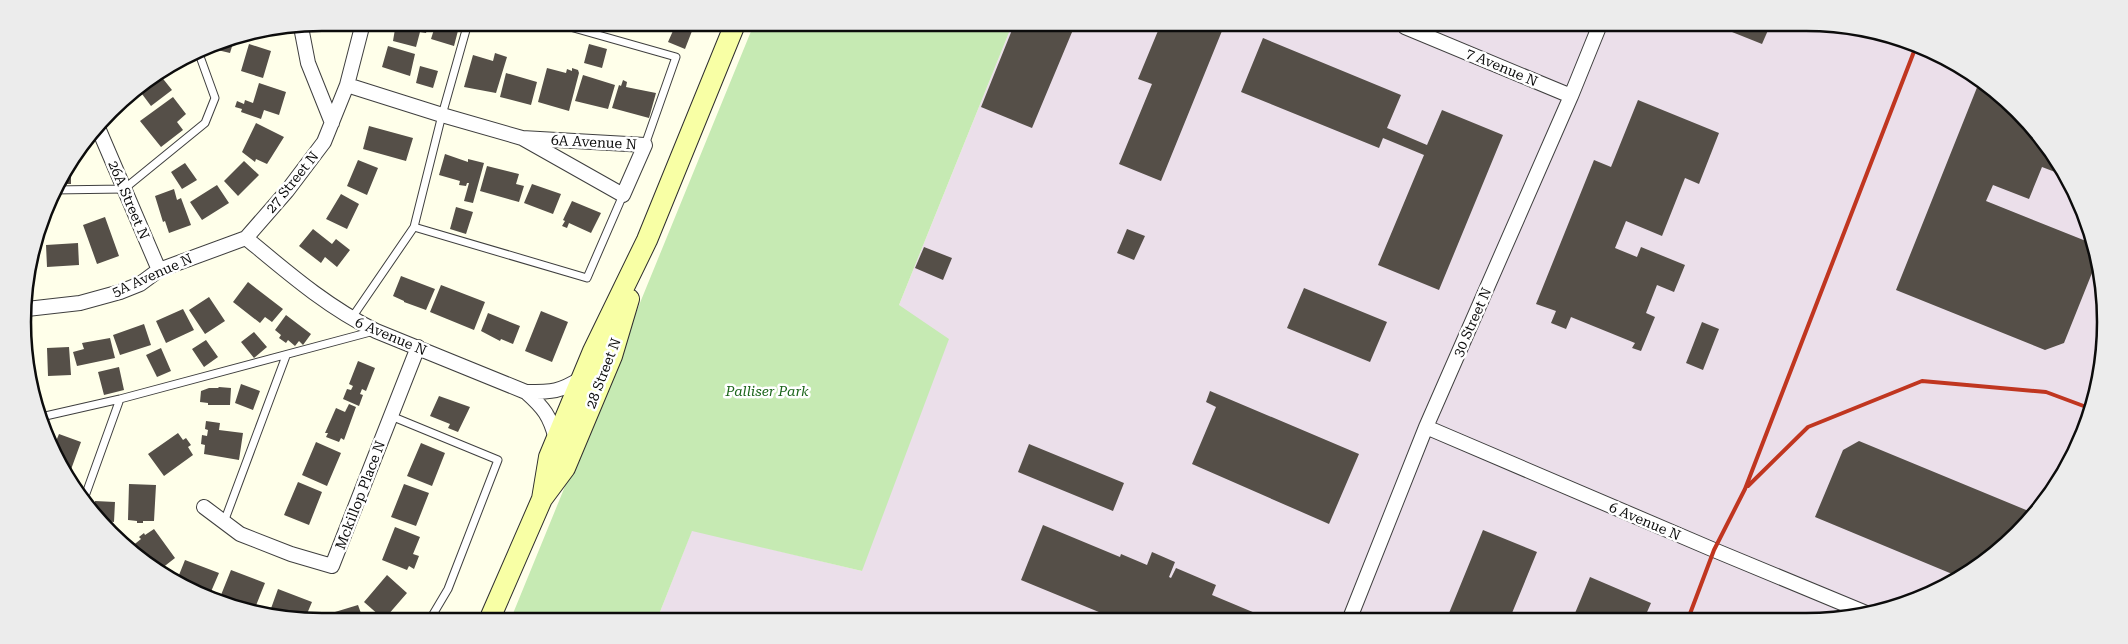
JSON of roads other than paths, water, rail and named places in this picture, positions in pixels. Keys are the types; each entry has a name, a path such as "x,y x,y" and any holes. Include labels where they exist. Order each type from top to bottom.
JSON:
{"main road":[{"name":"28 Street N","path":"542,499 549,457 556,439 582,378 647,240 732,31"},
{"name":"28 Street N","path":"492,611 542,499 565,468 612,356 647,240"}],"street":[{"name":"27 Street N","path":"246,238 287,191 324,142 347,84 361,31"},
{"name":"7 Avenue N","path":"1415,31 1571,96"},
{"name":"30 Street N","path":"1352,613 1426,427 1571,96 1597,31"},
{"path":"301,32 308,62 332,123"},
{"name":"6A Avenue N","path":"347,84 442,115 522,138 645,145 623,195 522,138"},
{"name":"26A Street N","path":"100,133 159,270"},
{"name":"6 Avenue N","path":"246,238 304,286 352,319 376,331 526,392 544,408 551,419 556,439"},
{"name":"5A Avenue N","path":"32,308 80,303 120,292 140,284 159,270 246,238"},
{"name":"Mckillop Place N","path":"204,507 240,534 291,554 332,566 418,347"},
{"name":"6 Avenue N","path":"526,392 563,390 582,378"},
{"name":"6 Avenue N","path":"1426,427 1855,608"}],"lane":[{"path":"352,319 414,227 442,115 466,31"},
{"path":"584,31 676,57 645,145"},
{"path":"63,190 124,189 205,123 215,98 200,58"},
{"path":"414,227 587,278 623,195"},
{"path":"47,416 120,399 376,331"},
{"path":"224,522 286,356"},
{"path":"86,493 120,399"},
{"path":"391,416 498,460 448,589 434,613"}],"railway":[{"path":"1690,613 1714,550 1745,489 1914,52"},
{"path":"1748,486 1808,427 1922,381 2046,392 2084,406"}],"park label":[{"name":"Palliser Park","path":"767,391"}]}
